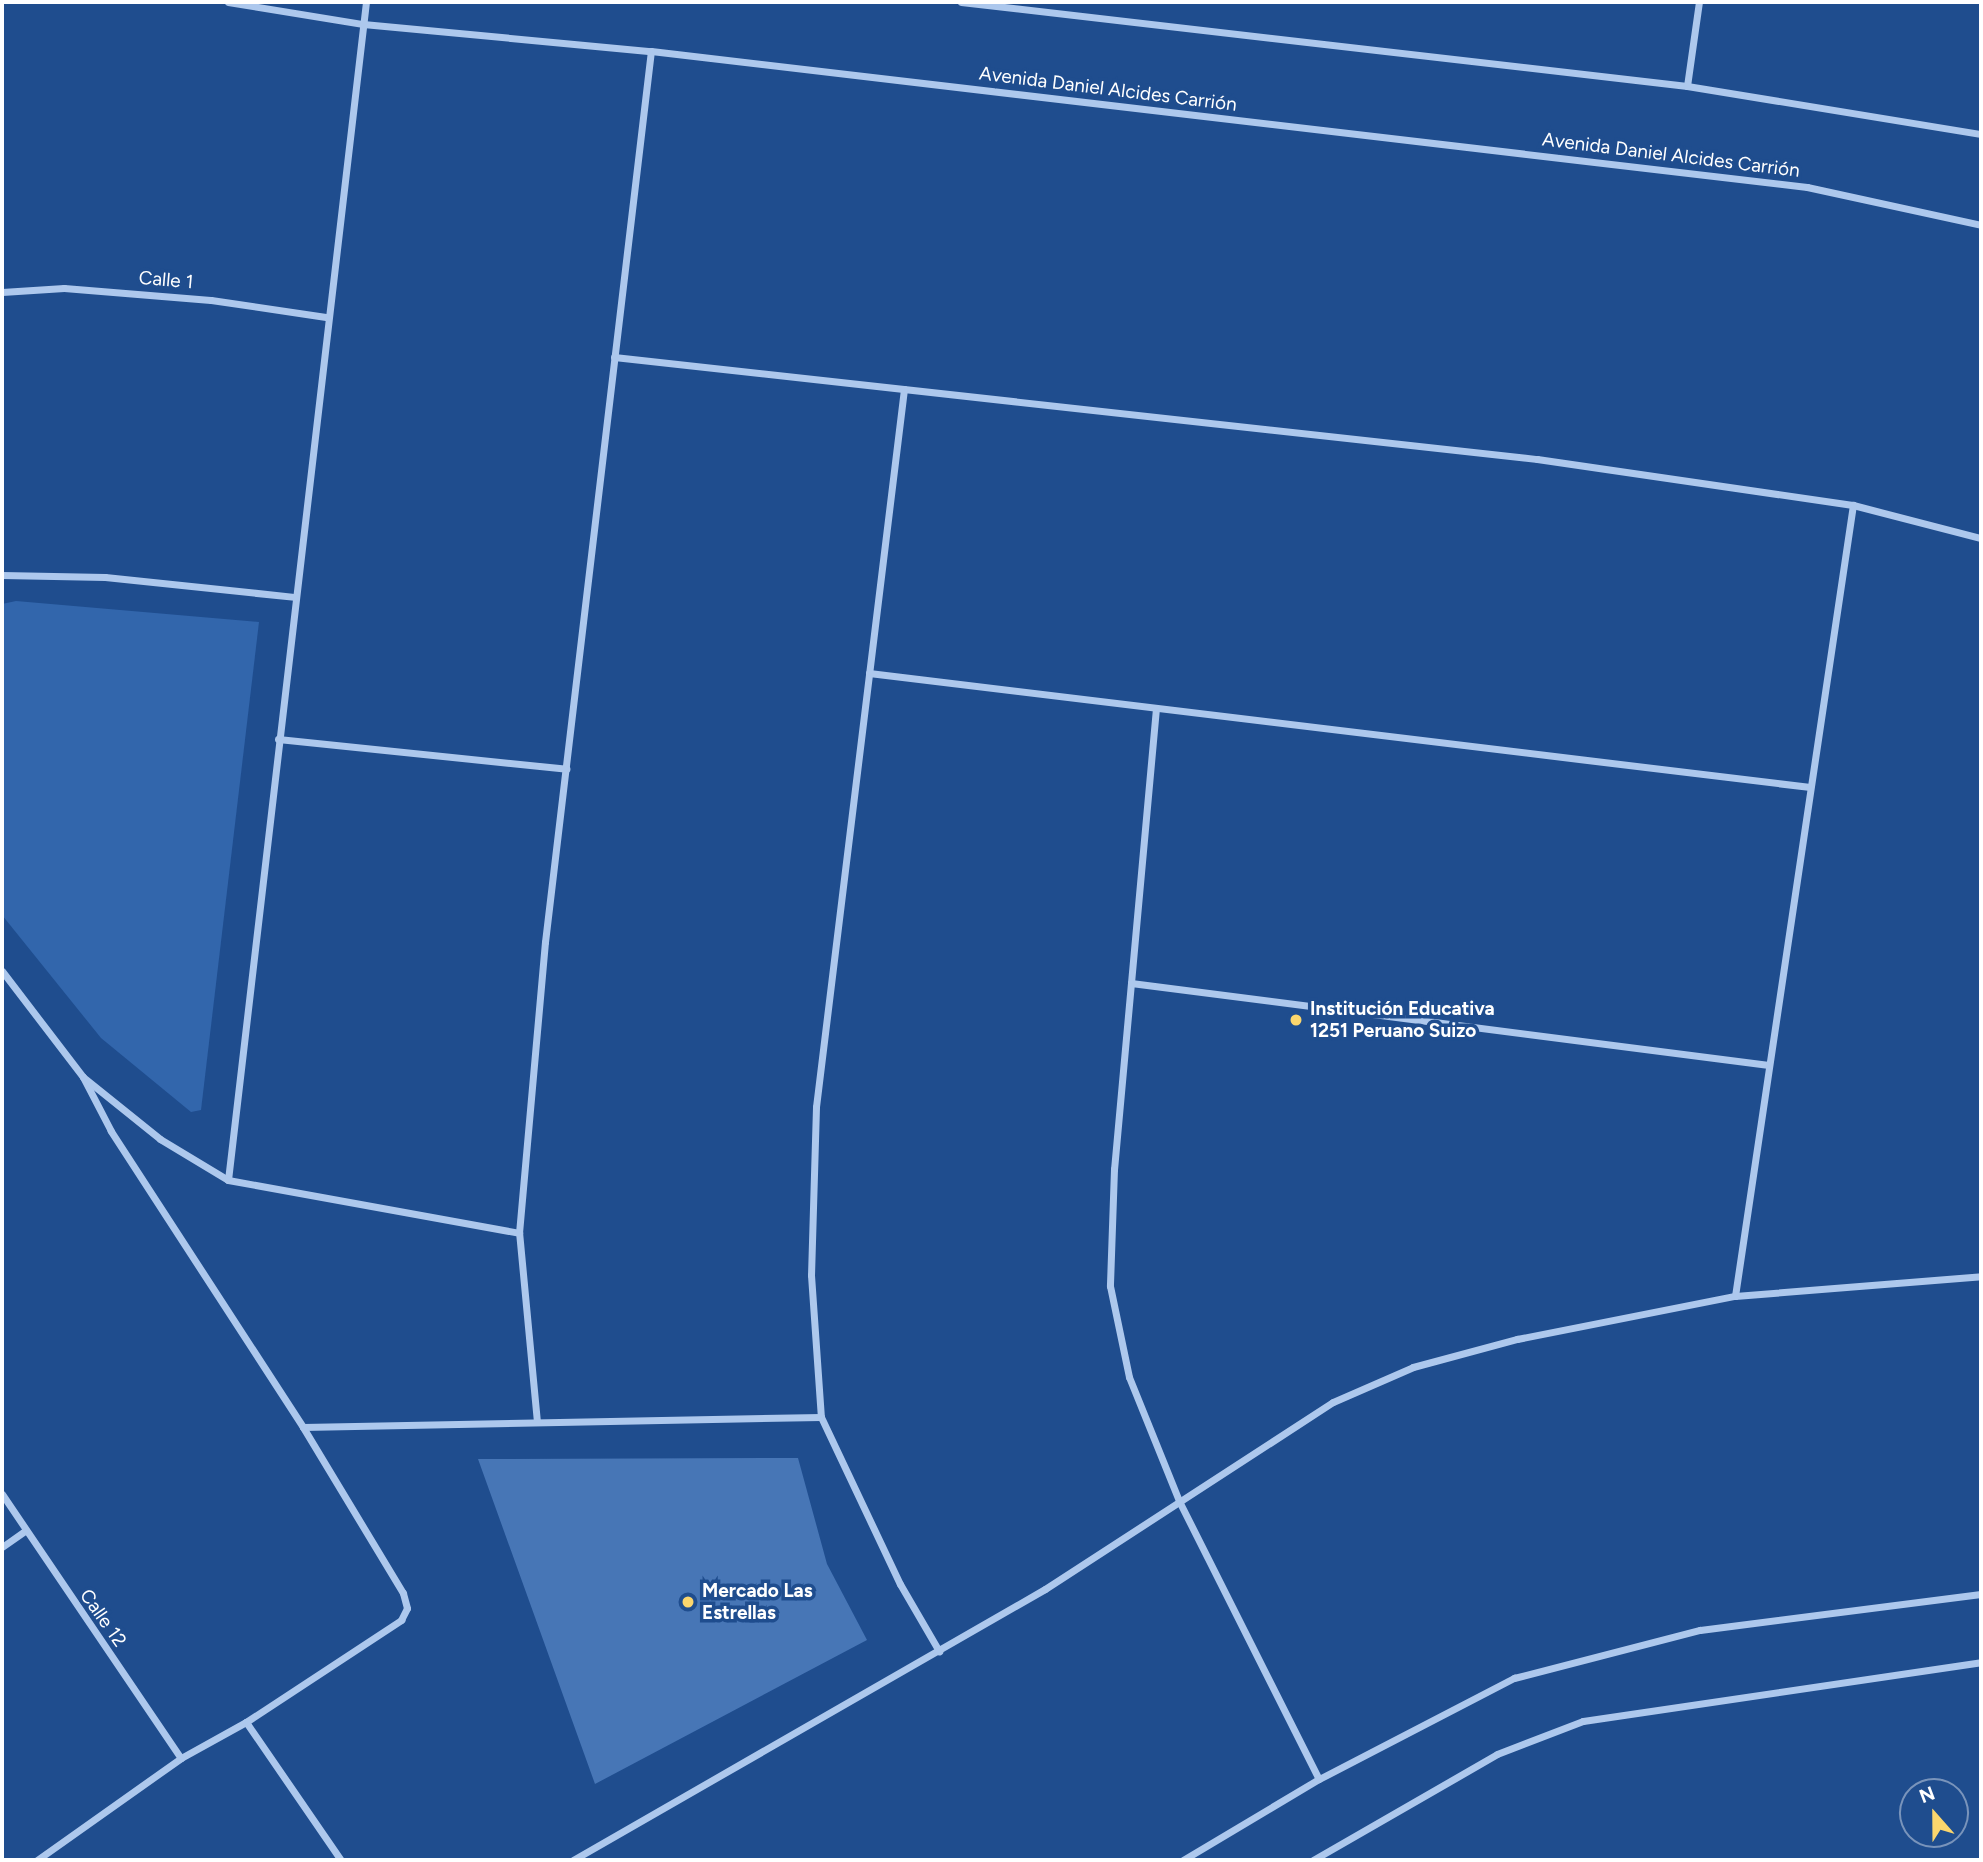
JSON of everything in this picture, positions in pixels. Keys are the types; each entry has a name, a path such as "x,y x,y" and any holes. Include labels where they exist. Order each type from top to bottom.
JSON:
{"street":[{"name":"Avenida Daniel Alcides Carrión","path":"228,2 363,24 651,51 1807,187 1981,225"},
{"path":"228,1180 326,317 366,2"},
{"path":"961,2 1686,86 1981,134"},
{"path":"1686,86 1699,2"},
{"path":"537,1422 519,1233 566,769 651,51"},
{"name":"Calle 1","path":"2,292 64,288 211,300 326,317"},
{"path":"614,357 1537,459 1853,505 1981,538"},
{"path":"904,389 816,1107 811,1275 821,1417 900,1584 939,1651"},
{"path":"1735,1296 1853,505"},
{"path":"2,575 105,577 294,597"},
{"path":"869,673 1810,787"},
{"path":"1156,708 1114,1170 1110,1286 1129,1377 1179,1501 1319,1779"},
{"path":"278,739 566,769"},
{"path":"2,971 83,1077 111,1131 303,1427 403,1593 407,1608 401,1620 246,1722 181,1758 37,1860"},
{"path":"1131,983 1769,1065"},
{"path":"83,1077 160,1139 228,1180 519,1233"},
{"path":"573,1860 939,1651 1333,1402 1413,1367 1517,1339 1735,1296 1981,1276"},
{"path":"303,1427 821,1417"},
{"name":"Calle 12","path":"2,1494 181,1758"},
{"path":"2,1547 25,1531"},
{"path":"1183,1860 1319,1779 1514,1678 1598,1653 1700,1630 1981,1594"},
{"path":"1313,1860 1497,1755 1583,1721 1981,1662"},
{"path":"246,1722 341,1860"}],"shaded area":[{"path":"16,601 259,622 201,1110 191,1112 101,1038 2,915 2,604"}],"building":[{"name":"Mercado Las Estrellas","path":"798,1458 827,1564 867,1640 595,1784 478,1459"}],"place":[{"name":"Institución Educativa 1251 Peruano Suizo","path":"1296,1020"},
{"name":"Mercado Las Estrellas","path":"688,1602"}]}
